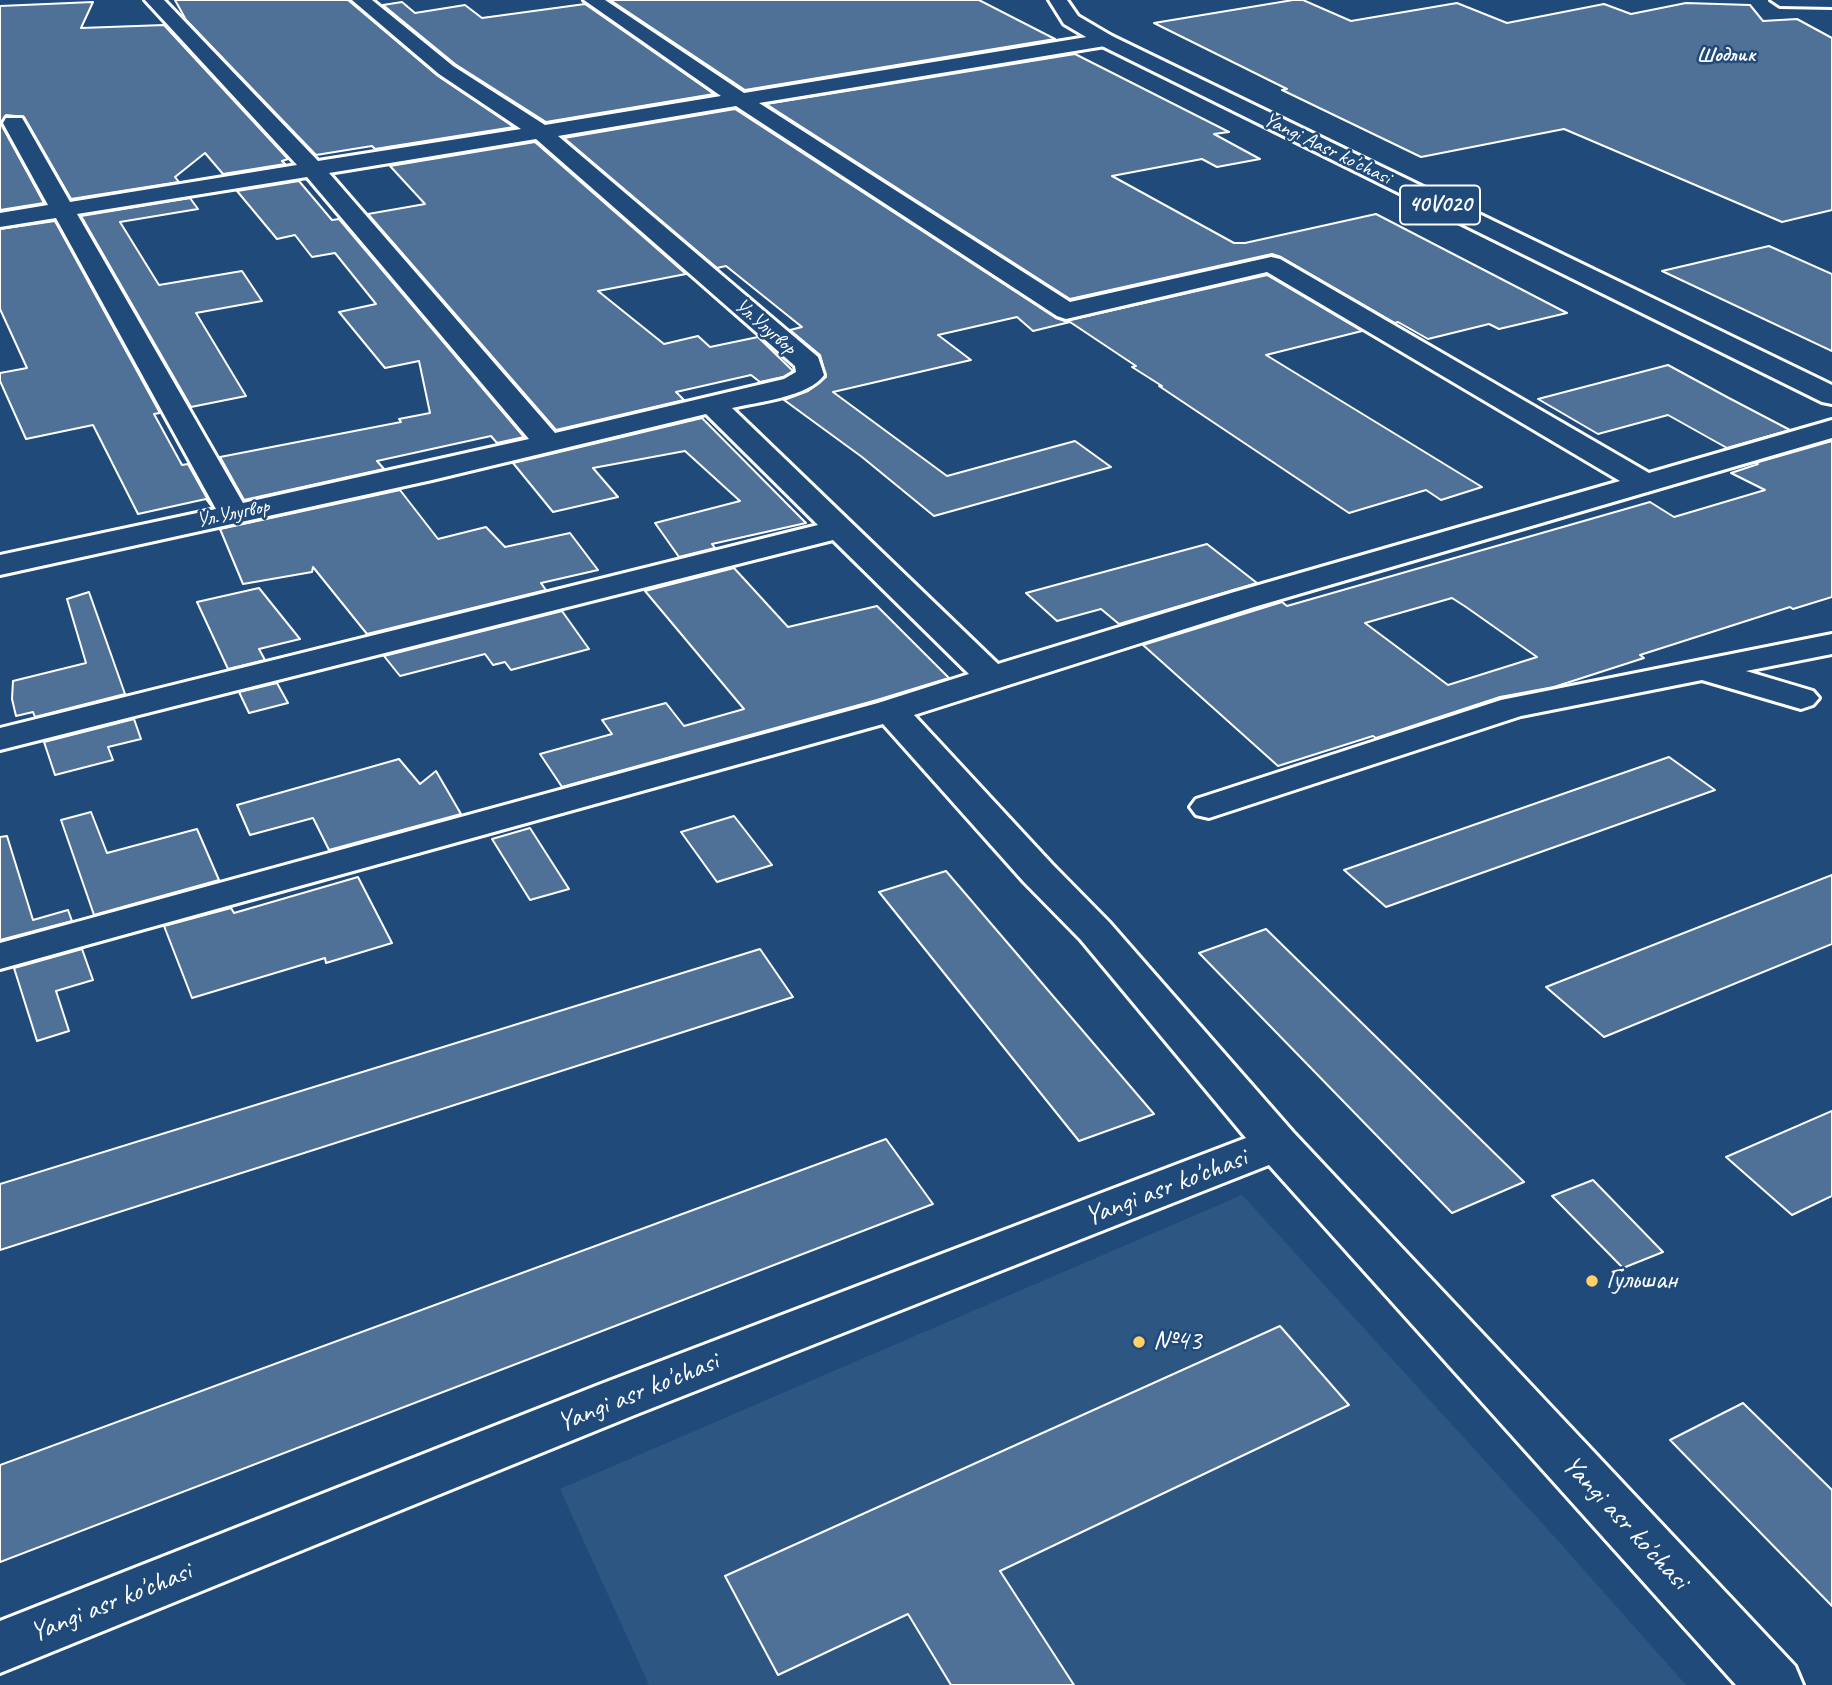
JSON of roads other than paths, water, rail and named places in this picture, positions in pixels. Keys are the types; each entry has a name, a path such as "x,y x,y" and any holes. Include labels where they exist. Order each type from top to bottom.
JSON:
{"street":[{"path":"154,0 313,169 548,443"},
{"name":"Ул.Улугвор","path":"0,565 548,443 793,384 810,375 808,363 541,132 446,70 362,0"},
{"path":"593,0 684,64 742,98 1066,310 1271,264 1646,484"},
{"name":"Yangi Aasr ko'chasi","path":"1058,0 1071,20 1105,40 1832,396"},
{"path":"1780,0 1832,1"},
{"path":"0,220 1105,40"},
{"path":"14,123 234,514"},
{"path":"712,404 992,677"},
{"path":"0,956 891,711 992,677 1832,429"},
{"path":"0,740 839,529"},
{"path":"1209,807 1513,707 1832,644"},
{"path":"1700,668 1801,698"},
{"name":"Yangi asr ko'chasi","path":"891,711 1038,873 1096,931 1277,1144 1774,1685"},
{"name":"Yangi asr ko'chasi","path":"0,1647 619,1399 1277,1144"}],"place":[{"name":"Гульшан","path":"1592,1281"},
{"name":"№43","path":"1139,1342"}],"district":[{"name":"Шодлик","path":"1726,55"}]}
